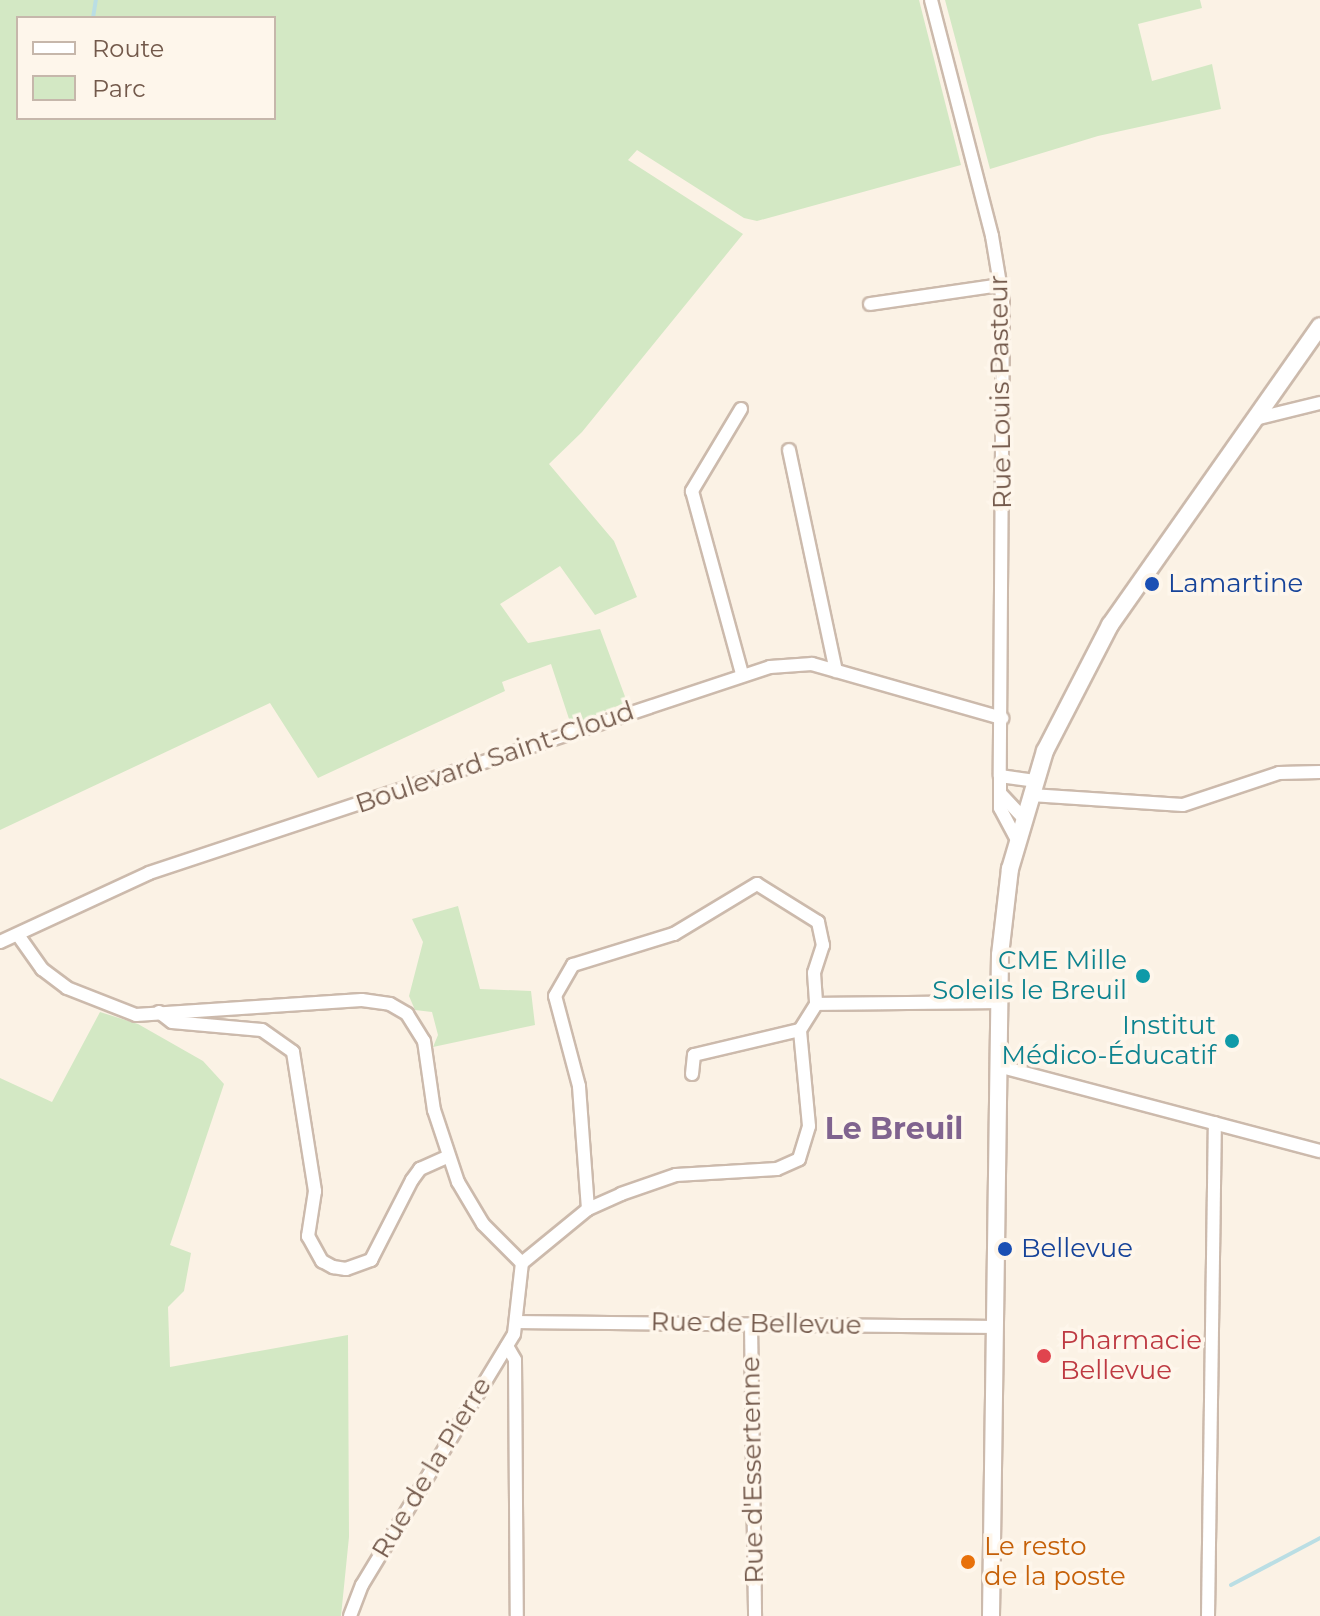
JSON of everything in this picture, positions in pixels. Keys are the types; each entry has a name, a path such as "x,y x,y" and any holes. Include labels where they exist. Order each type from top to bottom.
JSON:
{"main road":[{"path":"991,1616 992,1327 1002,912 1017,840 1058,722 1110,625 1259,418 1320,326"}],"street":[{"name":"Rue Louis Pasteur","path":"931,0 1001,285 1000,793 1006,824 1017,840"},
{"path":"870,304 1001,285"},
{"path":"1259,418 1320,403"},
{"path":"741,409 692,491 742,674"},
{"path":"789,450 836,671"},
{"name":"Boulevard Saint-Cloud","path":"0,942 149,873 742,674 789,663 836,671 1002,718"},
{"path":"1000,776 1033,788 1183,805 1279,773 1320,772"},
{"path":"1000,793 1023,818"},
{"path":"519,1322 522,1263 588,1209 676,1175 777,1169 799,1159 809,1126 800,1030 816,1004 814,973 823,945 818,922 757,884 674,934 573,965 564,972 555,996 579,1086 588,1209"},
{"path":"18,935 42,969 67,988 136,1015 362,1000 390,1004 407,1014 424,1041 434,1110 447,1157 483,1224 522,1263"},
{"path":"816,1004 999,1002"},
{"path":"159,1012 172,1022 262,1030 293,1052 315,1191 308,1236 322,1261 333,1267 346,1269 371,1260 420,1169 447,1157"},
{"path":"692,1074 694,1055 800,1030"},
{"path":"998,1066 1320,1151"},
{"path":"1208,1616 1215,1123"},
{"name":"Rue de Bellevue","path":"519,1322 992,1327"},
{"name":"Rue de la Pierre","path":"350,1616 362,1585 519,1322"},
{"name":"Rue d'Essertenne","path":"751,1324 755,1616"},
{"path":"507,1346 515,1360 517,1616"}],"green space":[{"path":"0,0 919,0 961,165 757,221 744,218 637,150 628,160 743,234 582,432 549,464 614,541 637,597 595,615 560,566 500,604 528,643 600,629 627,702 571,725 551,664 502,682 505,691 318,778 270,703 0,830"},
{"path":"945,0 1200,0 1202,8 1138,24 1152,81 1212,64 1221,109 1098,136 990,169"},
{"path":"458,906 480,989 531,991 535,1025 433,1047 438,1035 432,1012 415,1010 409,996 423,942 412,919"},
{"path":"100,1012 138,1024 203,1061 224,1084 170,1245 191,1253 184,1291 168,1307 170,1367 348,1335 349,1537 341,1616 0,1616 0,1078 52,1102"}],"waterway":[{"path":"93,16 96,0"},
{"path":"1231,1585 1320,1538"}],"place":[{"name":"Lamartine","path":"1152,584"},
{"name":"CME Mille Soleils le Breuil","path":"1143,976"},
{"name":"Institut Médico-Éducatif","path":"1232,1041"},
{"name":"Bellevue","path":"1005,1249"},
{"name":"Pharmacie Bellevue","path":"1044,1356"},
{"name":"Le resto de la poste","path":"968,1562"}],"district":[{"name":"Le Breuil","path":"894,1129"}]}
